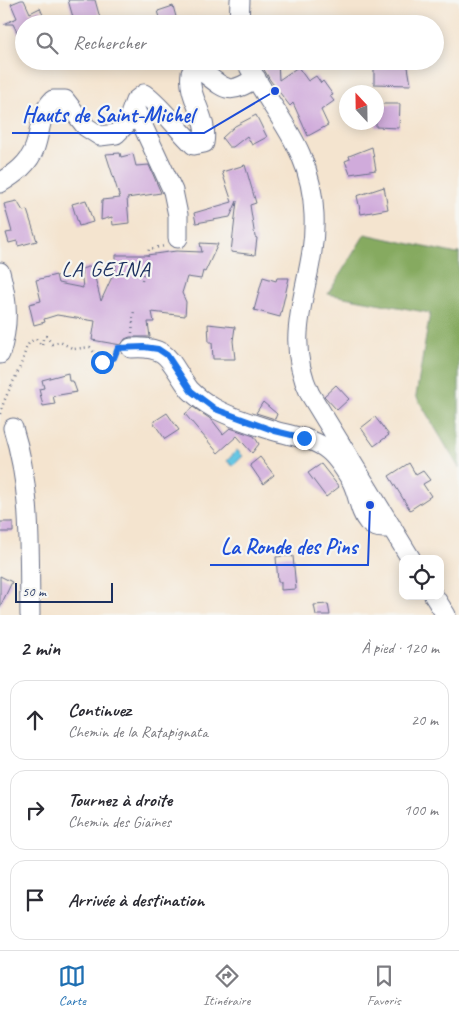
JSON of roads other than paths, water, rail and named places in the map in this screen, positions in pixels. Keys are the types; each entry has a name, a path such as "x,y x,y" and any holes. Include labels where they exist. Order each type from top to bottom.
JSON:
{"street":[{"path":"239,15 240,0"},
{"path":"251,70 296,141 312,192 314,236 297,331 297,351 301,375 310,394 409,555"},
{"path":"0,183 20,170 30,158 44,109 53,100 65,100 86,127 100,136 116,134 127,123 135,101 144,94 154,101 180,132 194,145 204,143 206,130 189,84 191,74 203,72 223,88 238,89 256,78"},
{"path":"134,107 173,191 178,214 178,238"},
{"path":"0,272 8,320 0,354"},
{"path":"131,348 152,347 167,355 191,391 215,409 275,431 304,438 327,449 351,481 365,520 374,527 382,529 392,527"},
{"path":"6,421 23,459 27,488 30,615"},
{"path":"437,600 446,615"}],"water":[{"path":"237,450 243,456 233,466 227,461"}],"place":[{"name":"Hauts de Saint-Michel","path":"275,91"},
{"name":"La Ronde des Pins","path":"370,505"}],"district":[{"name":"LA GEINA","path":"106,268"}]}
